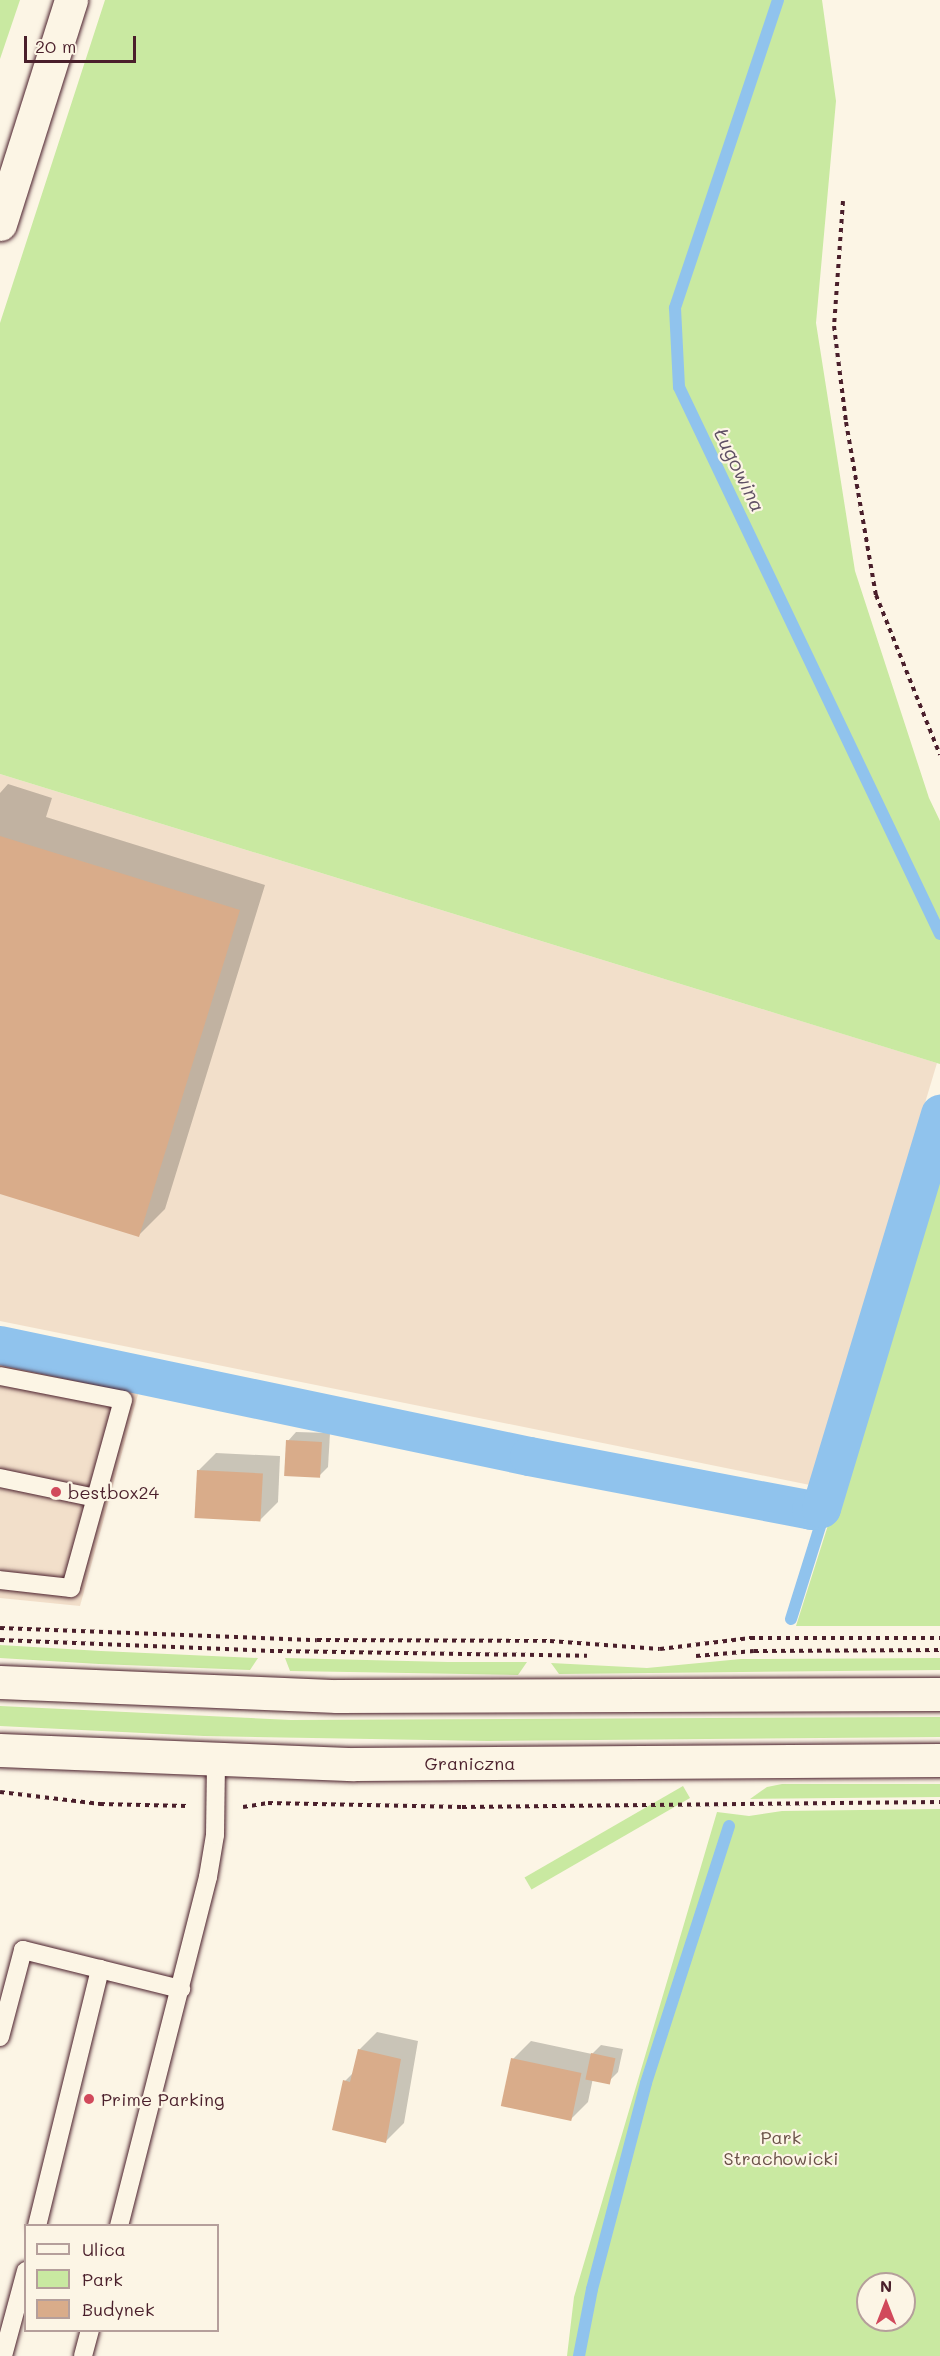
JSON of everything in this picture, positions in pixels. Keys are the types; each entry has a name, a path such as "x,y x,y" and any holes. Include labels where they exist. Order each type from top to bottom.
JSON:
{"main road":[{"path":"0,224 71,0"},
{"path":"0,1682 337,1696 940,1694"},
{"name":"Graniczna","path":"0,1750 354,1764 940,1760"}],"lane":[{"path":"0,1376 123,1400 71,1588 0,1580"},
{"path":"0,1478 96,1498"},
{"path":"120,2224 208,1877 215,1807 216,1759"},
{"path":"0,2037 24,1950 181,1989"},
{"path":"37,2224 100,1969"},
{"path":"3,2356 24,2278"},
{"path":"83,2356 90,2332"}],"path":[{"path":"843,201 834,326 876,595 940,755"},
{"path":"0,1628 317,1640 550,1641 660,1649 750,1638 940,1638"},
{"path":"0,1640 278,1651 590,1657"},
{"path":"694,1657 754,1651 940,1650"},
{"path":"0,1792 100,1804 215,1807 268,1803 462,1807 940,1802"}],"shaded area":[{"path":"0,774 937,1063 810,1485 0,1321"},
{"name":"bestbox24","path":"0,1359 140,1387 80,1606 0,1598"}],"green space":[{"path":"0,0 20,0 0,59"},
{"path":"105,0 822,0 836,101 816,323 855,571 929,798 940,821 940,1064 0,774 0,323"},
{"path":"940,1154 940,1626 796,1626 856,1437"},
{"path":"0,1645 258,1658 250,1670 99,1664 0,1658"},
{"path":"285,1658 527,1662 518,1675 290,1671"},
{"path":"940,1658 940,1670 559,1674 551,1663 647,1668 741,1659"},
{"path":"0,1706 291,1720 940,1717 940,1737 488,1741 204,1736 0,1726"},
{"path":"782,1784 940,1784 940,1797 750,1799 767,1787"},
{"path":"683,1786 690,1798 532,1890 525,1878"},
{"name":"Park Strachowicki","path":"940,1809 940,2356 567,2356 574,2297 717,1812 749,1816 782,1811"}],"building":[{"path":"0,836 240,910 139,1237 0,1194"},
{"path":"286,1440 322,1442 320,1478 284,1476"},
{"path":"197,1470 263,1473 260,1521 194,1518"},
{"path":"358,2049 401,2059 386,2143 332,2130 343,2080 350,2082"},
{"path":"591,2053 615,2058 610,2085 585,2079"},
{"path":"511,2058 581,2073 571,2121 501,2106"}],"waterway":[{"name":"Ługowina","path":"778,0 675,308 679,387 940,934"},
{"path":"0,1345 529,1456 811,1510 821,1508 940,1114"},
{"path":"791,1619 821,1523 821,1508"},
{"path":"579,2356 592,2289 646,2083 729,1826"}],"place":[{"name":"bestbox24","path":"56,1492"},
{"name":"Prime Parking","path":"89,2099"}]}
